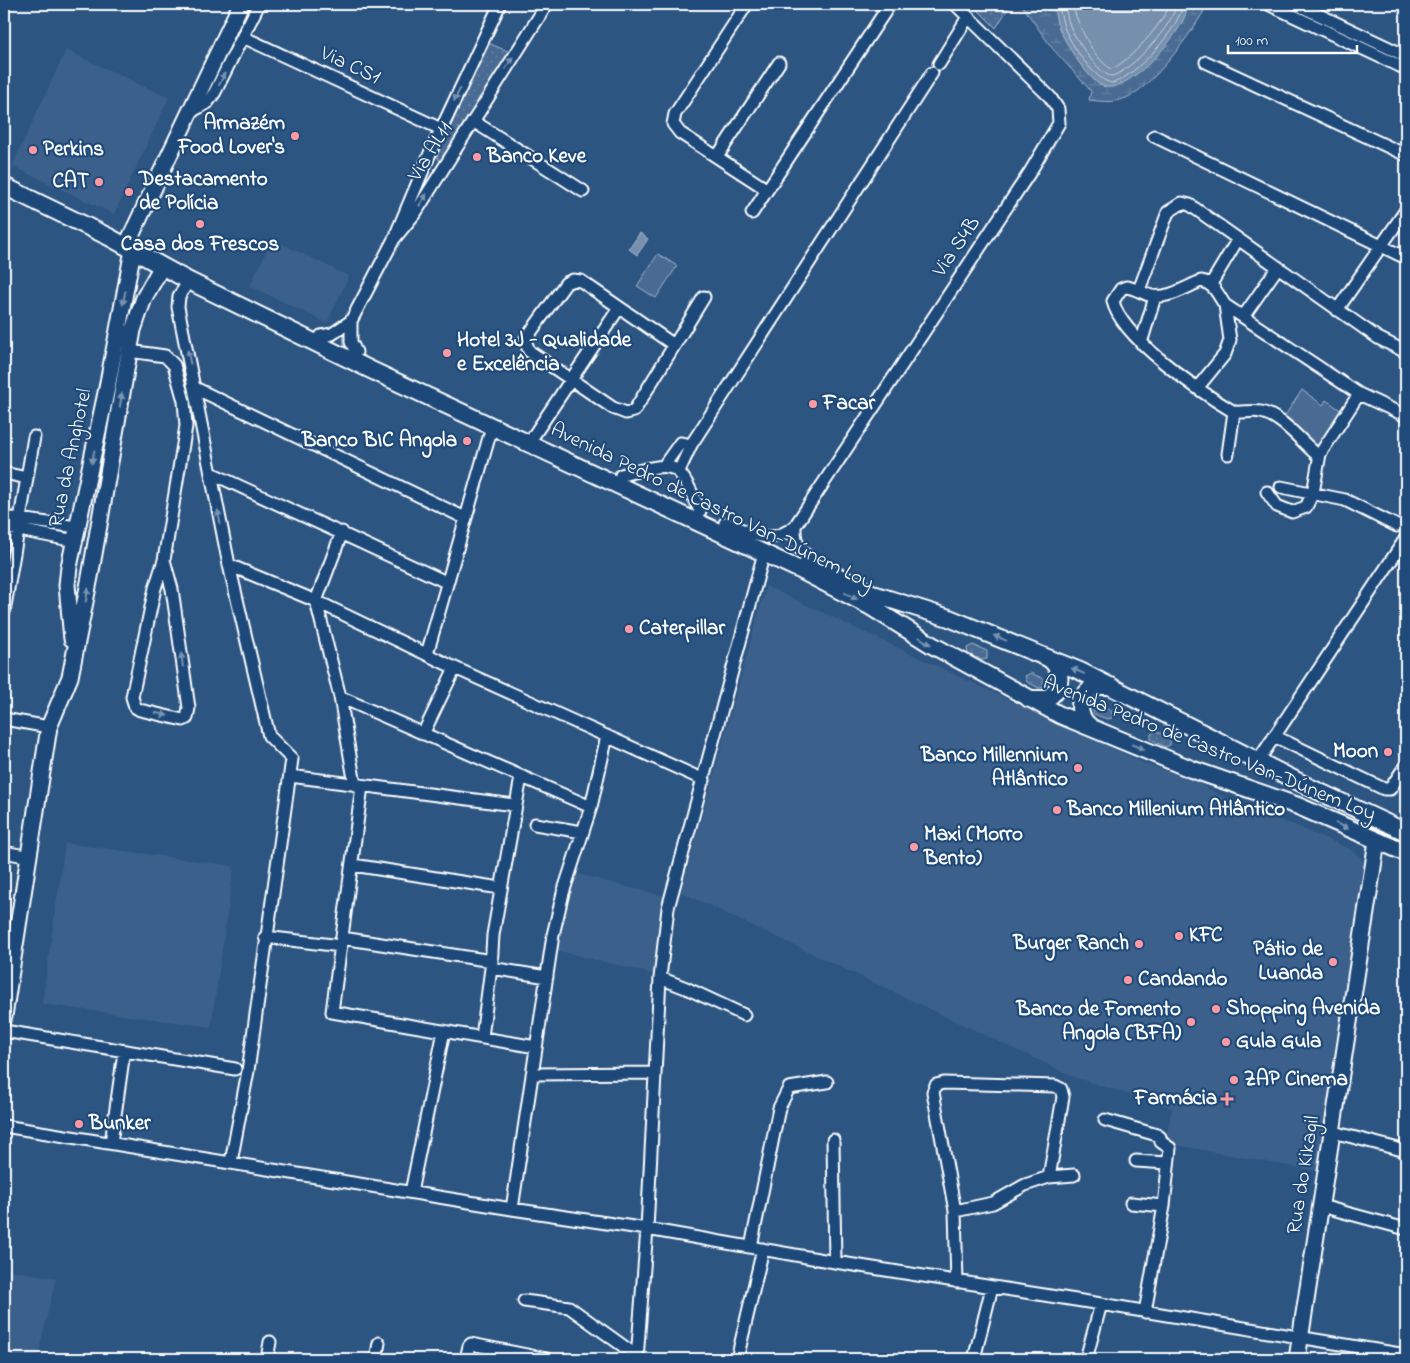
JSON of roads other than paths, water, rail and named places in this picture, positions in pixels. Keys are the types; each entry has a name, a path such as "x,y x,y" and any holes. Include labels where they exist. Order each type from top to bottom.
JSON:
{"highway":[{"name":"Avenida Pedro de Castro Van-Dúnem Loy","path":"4,175 131,244 162,266 189,281 492,427 764,553 871,606 932,645 1027,698 1093,728 1191,768 1298,806 1406,853"},
{"name":"Avenida Pedro de Castro Van-Dúnem Loy","path":"4,186 876,595 927,610 1045,656 1111,686 1258,761 1406,832"},
{"path":"1027,698 1042,700 1049,697 1057,688 1060,677 1058,669 1052,660 1045,656"},
{"path":"1093,728 1086,724 1081,714 1081,699 1093,686 1111,686"}],"main road":[{"name":"Rua da Anghotel","path":"70,677 73,635 67,585 105,398 131,244 188,115 241,4"},
{"name":"Rua da Anghotel","path":"4,1016 10,939 30,857 49,727 70,677 90,577 137,314 162,266"},
{"name":"Rua do Kikagil","path":"1298,1359 1377,841"}],"street":[{"path":"188,115 207,103 216,92 259,4"},
{"path":"394,239 431,151 500,4"},
{"name":"Via AL11","path":"321,336 332,334 351,321 394,239 416,212 547,4"},
{"path":"747,4 674,118 677,130 766,190"},
{"name":"Via S4B","path":"795,526 1060,123 1058,109 1050,97 955,4"},
{"path":"1268,4 1406,69"},
{"path":"1296,4 1406,56"},
{"path":"752,212 887,5"},
{"path":"679,471 691,445 968,17"},
{"name":"Via CS1","path":"243,36 441,129"},
{"path":"717,157 779,62"},
{"path":"1206,62 1406,156"},
{"path":"473,121 583,192"},
{"path":"1154,136 1406,258"},
{"path":"431,151 432,158 436,163 448,162"},
{"path":"1139,290 1168,212 1182,203 1190,205 1378,338 1406,352"},
{"path":"1337,310 1406,210"},
{"path":"1212,284 1238,239"},
{"path":"1243,317 1278,267"},
{"path":"674,345 581,281 573,280 566,283 526,340 529,351 620,412 634,411 704,297"},
{"path":"189,281 177,302 229,565 269,736 292,759 265,937 248,1071 231,1162"},
{"path":"1198,387 1225,354 1230,340 1225,305 1212,284 1201,281 1163,296 1155,297 1139,290 1126,287 1121,289 1114,301 1120,319 1142,343 1198,387 1234,412 1265,413 1274,418 1315,453 1320,454"},
{"path":"1142,343 1155,297"},
{"path":"1225,305 1359,394 1406,416"},
{"path":"534,435 619,308"},
{"path":"351,321 350,342 356,352"},
{"path":"130,351 165,356 178,372 184,400 186,426 184,449 164,560 155,588 132,702 140,710 182,720 186,718 189,708 172,589 164,560"},
{"path":"195,388 465,518"},
{"path":"1266,492 1277,506 1292,512 1306,507 1313,493 1320,454 1359,394"},
{"path":"1228,454 1234,412"},
{"path":"427,654 446,582 492,427"},
{"path":"4,612 7,569 19,525 34,437"},
{"path":"621,476 665,464 680,443 691,445"},
{"path":"665,464 679,471 686,478 700,511"},
{"path":"4,473 27,478"},
{"path":"210,473 342,532 446,582"},
{"path":"1281,487 1345,500 1397,526"},
{"path":"4,517 19,525"},
{"path":"725,523 767,538 782,535 795,526"},
{"path":"4,527 19,525 76,534"},
{"path":"795,526 796,542 800,549 835,575"},
{"path":"342,532 316,601 340,697 358,786 353,865 331,1011 333,1013 536,1047"},
{"path":"1258,761 1406,538"},
{"path":"637,1358 647,1229 660,978 668,908 764,553"},
{"path":"229,565 316,601 455,668 704,780"},
{"path":"155,588 163,586 172,589"},
{"path":"423,734 455,668"},
{"path":"340,697 591,807"},
{"path":"4,720 49,727"},
{"path":"512,1209 553,935 563,893 591,807 607,736"},
{"path":"1274,736 1384,789 1390,788 1406,765"},
{"path":"290,776 514,805"},
{"path":"482,1037 500,888 514,805 521,777"},
{"path":"535,824 582,832"},
{"path":"4,852 30,857"},
{"path":"353,865 500,888"},
{"path":"265,937 342,942 492,965 547,977"},
{"path":"660,978 744,1015"},
{"path":"4,1031 124,1052 235,1068"},
{"path":"411,1192 444,1031"},
{"path":"111,1143 124,1052"},
{"path":"532,1074 655,1074"},
{"path":"736,1359 757,1248 779,1108 784,1093 792,1087 827,1082"},
{"path":"957,1282 956,1211 933,1092 940,1083 1055,1086 1061,1089 1063,1097 1048,1177"},
{"path":"1105,1120 1157,1135 1161,1142 1170,1148 1164,1206 1145,1312"},
{"path":"4,1126 512,1209 647,1229 835,1262 1406,1355"},
{"path":"1333,1132 1406,1151"},
{"path":"833,1140 835,1262"},
{"path":"1136,1161 1167,1163"},
{"path":"956,1211 994,1203 1025,1185 1048,1177 1074,1175"},
{"path":"1131,1203 1164,1206"},
{"path":"1321,1206 1406,1228"},
{"path":"974,1359 992,1287"},
{"path":"524,1300 568,1306 637,1358"},
{"path":"1086,1359 1101,1304"},
{"path":"267,1359 270,1342"},
{"path":"376,1359 379,1343"},
{"path":"466,1359 471,1344 547,1359"}],"water":[{"path":"1047,4 1187,4 1186,14 1179,27 1157,56 1129,79 1117,86 1106,87 1093,80 1080,64 1068,46 1054,10 1047,10"},
{"path":"640,233 648,239 637,255 629,249"}],"place":[{"name":"Armazém Food Lover's","path":"295,136"},
{"name":"Perkins","path":"33,150"},
{"name":"Banco Keve","path":"477,157"},
{"name":"CAT","path":"99,182"},
{"name":"Destacamento de Polícia","path":"129,192"},
{"name":"Casa dos Frescos","path":"200,224"},
{"name":"Hotel 3J - Qualidade e Excelência","path":"447,353"},
{"name":"Facar","path":"813,404"},
{"name":"Banco BIC Angola","path":"467,441"},
{"name":"Caterpillar","path":"629,629"},
{"name":"Moon","path":"1388,752"},
{"name":"Banco Millennium Atlântico","path":"1078,768"},
{"name":"Banco Millenium Atlântico","path":"1057,810"},
{"name":"Maxi (Morro Bento)","path":"914,847"},
{"name":"KFC","path":"1179,936"},
{"name":"Burger Ranch","path":"1139,944"},
{"name":"Pátio de Luanda","path":"1333,962"},
{"name":"Candando","path":"1128,980"},
{"name":"Shopping Avenida","path":"1216,1009"},
{"name":"Banco de Fomento Angola (BFA)","path":"1191,1022"},
{"name":"Gula Gula","path":"1226,1042"},
{"name":"ZAP Cinema","path":"1234,1080"},
{"name":"Farmácia","path":"1227,1099"},
{"name":"Bunker","path":"79,1124"}]}
